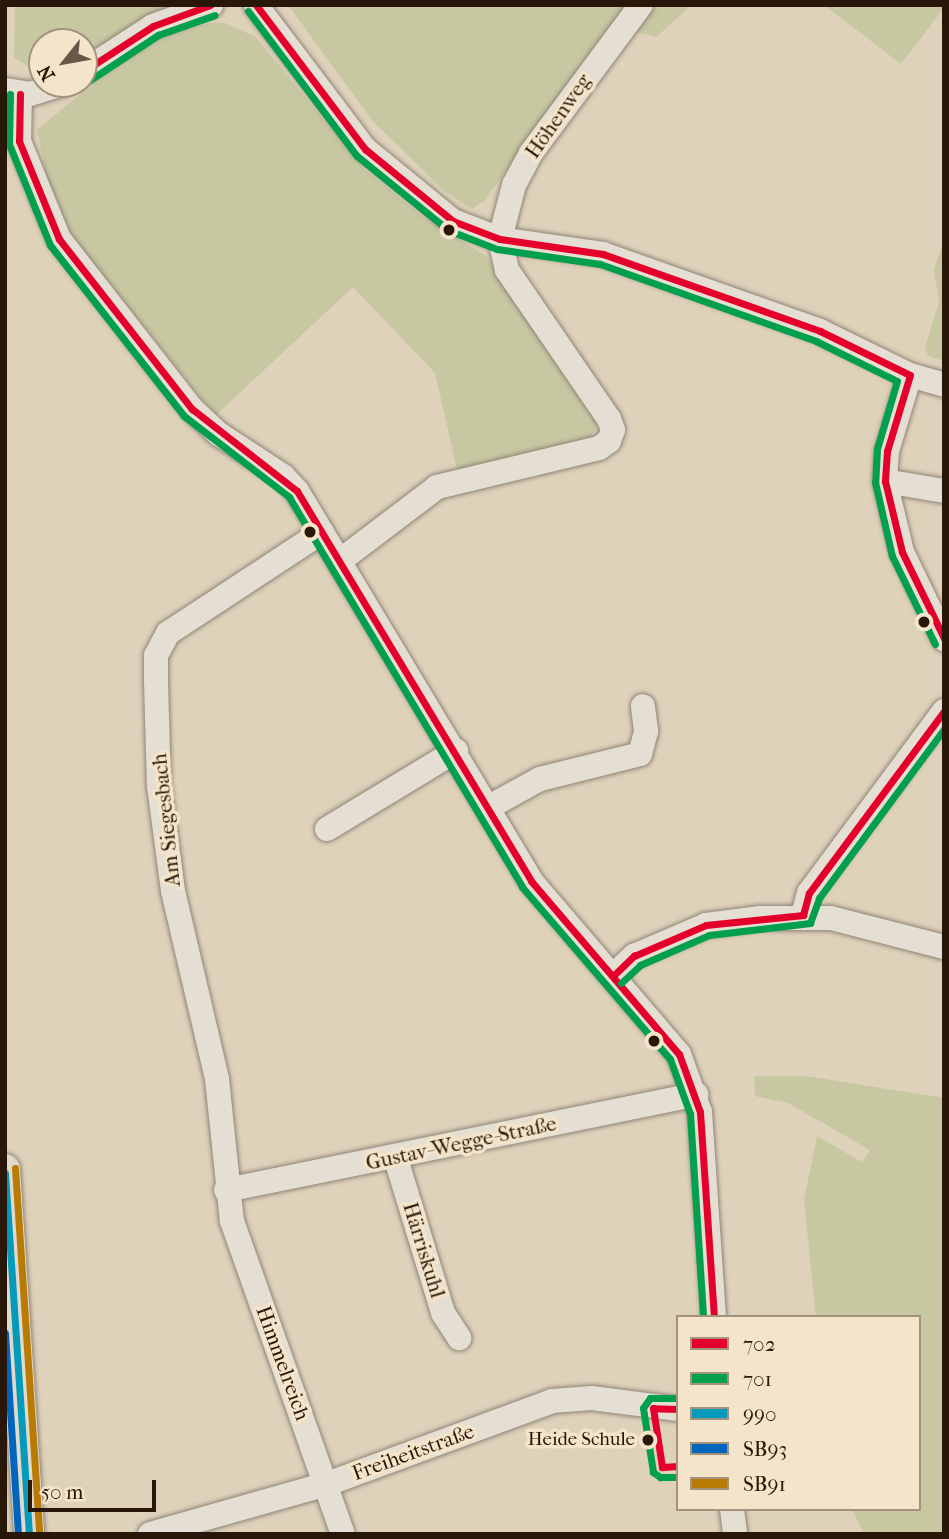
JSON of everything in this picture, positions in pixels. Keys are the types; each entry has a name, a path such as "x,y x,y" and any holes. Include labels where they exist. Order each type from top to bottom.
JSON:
{"main road":[{"path":"5,1169 29,1534"}],"street":[{"path":"98,62 153,26 211,5"},
{"path":"256,5 338,119 384,168 453,221 500,239 603,254 820,331 910,375 944,385"},
{"name":"Höhenweg","path":"500,239 514,185 531,153 641,5"},
{"path":"13,92 19,141 59,239 174,390 219,434 284,476 341,559 531,881 568,929 614,975 679,1054 696,1094 714,1315"},
{"path":"341,559 437,487 599,448 609,441 613,430 609,419 507,270 500,239"},
{"path":"910,375 887,451 885,481 902,552 944,639"},
{"path":"885,481 944,491"},
{"name":"Am Siegesbach","path":"226,1190 217,1079 169,865 159,786 156,656 159,643 186,618 322,533"},
{"path":"489,807 540,779 639,754 646,731 643,706"},
{"path":"803,915 809,893 944,711"},
{"path":"327,829 456,751"},
{"path":"614,975 634,956 706,925 803,915 879,928 944,947"},
{"name":"Gustav-Wegge-Straße","path":"226,1190 396,1158 696,1094"},
{"name":"Härriskuhl","path":"396,1158 443,1313 459,1338"},
{"name":"Himmelreich","path":"226,1190 232,1221 344,1534"},
{"name":"Freiheitstraße","path":"150,1534 327,1484 552,1401 592,1398 676,1409"},
{"path":"732,1511 735,1534"}],"green space":[{"path":"15,5 179,5 153,14 98,47 98,28 28,28 28,66 14,57"},
{"path":"288,5 636,5 575,75 484,201 472,209 445,192 372,120"},
{"path":"647,5 692,5 656,37 628,29"},
{"path":"824,5 944,5 944,8 901,64"},
{"path":"209,23 225,23 256,37 362,167 420,215 486,256 600,420 590,438 458,474 435,373 353,287 217,414 73,237 49,188 37,130 75,98 98,98 98,79 121,60 170,34"},
{"path":"944,240 944,361 928,356 925,348 939,302 934,269"},
{"path":"754,1076 806,1076 944,1098 944,1534 864,1534 853,1511 921,1511 921,1315 816,1315 804,1200 817,1136 862,1162 870,1150 788,1103 755,1096"}],"transit line":[{"name":"702","path":"98,62 153,26 210,5"},
{"name":"702","path":"256,5 365,149 453,221 500,239 603,254 820,331 910,375 887,451 885,481 902,552 944,638"},
{"name":"701","path":"248,11 357,156 448,230 497,249 600,264 816,341 897,381 877,449 875,482 892,556 935,644"},
{"name":"701","path":"98,75 158,35 215,15"},
{"name":"701","path":"10,94 9,144 50,245 184,416 289,497 522,887 670,1059 690,1114 703,1315"},
{"name":"702","path":"20,94 19,141 59,239 192,409 297,491 531,881 679,1054 700,1112 714,1315"},
{"name":"702","path":"614,975 634,956 706,925 803,915 809,893 944,711"},
{"name":"701","path":"621,983 640,965 709,935 810,923 819,898 944,729"},
{"name":"SB91","path":"15,1168 39,1533"},
{"name":"990","path":"5,1173 29,1534"},
{"name":"SB93","path":"5,1333 18,1534"},
{"name":"701","path":"676,1398 650,1398 643,1408 653,1472 660,1477 676,1477"},
{"name":"702","path":"676,1409 653,1408 662,1467 676,1466"}],"place":[{"name":"Heide Schule","path":"648,1440"}]}
